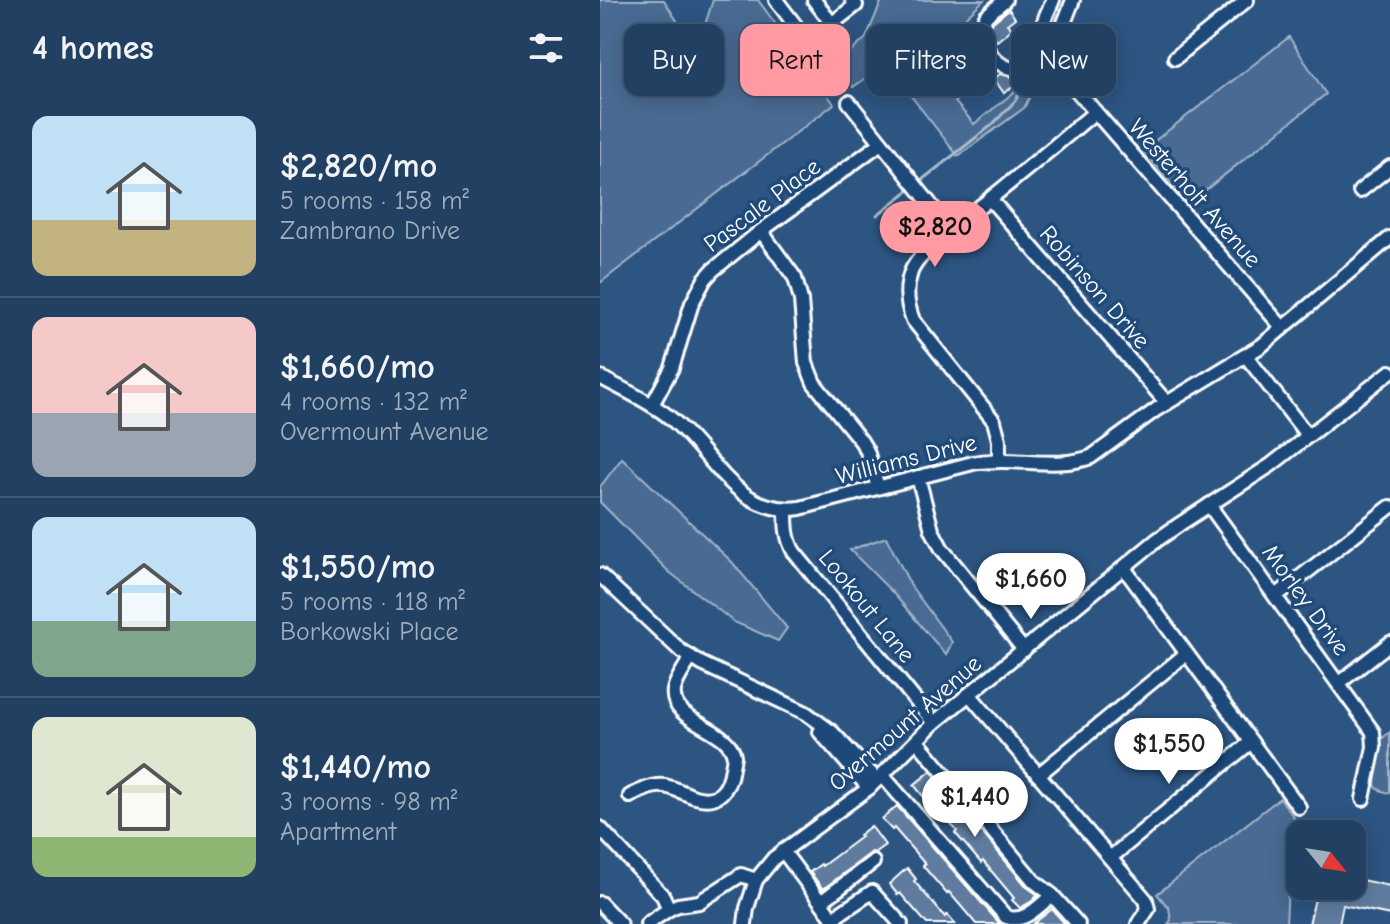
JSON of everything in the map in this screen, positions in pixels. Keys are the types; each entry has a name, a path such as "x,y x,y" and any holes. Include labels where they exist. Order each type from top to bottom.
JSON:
{"street":[{"path":"776,0 794,24"},
{"path":"814,0 832,24 856,5 852,0"},
{"path":"1005,0 986,16 979,31 995,61 1018,70 1032,62 1053,0"},
{"path":"1175,58 1247,0"},
{"name":"Westerholt Avenue","path":"1070,1 1058,40 1057,59 1066,78 1282,327"},
{"path":"849,102 951,230"},
{"path":"999,460 998,430 994,421 919,328 910,311 907,290 911,271 923,255 951,230 1095,112"},
{"name":"Pascale Place","path":"652,405 672,368 686,317 697,291 713,270 881,143"},
{"path":"1360,191 1390,167"},
{"name":"Robinson Drive","path":"990,199 1167,403"},
{"path":"761,231 795,278 801,300 806,363 814,383 861,441 878,487"},
{"name":"Williams Drive","path":"600,377 670,418 736,489 746,497 774,509 800,508 973,463 999,460 1065,463 1091,457 1167,403 1246,356 1390,238"},
{"path":"1246,356 1308,436"},
{"name":"Overmount Avenue","path":"745,924 756,880 774,858 876,781 934,723 1157,540 1271,465 1390,372"},
{"path":"918,477 932,530 942,549 1024,650"},
{"name":"Morley Drive","path":"1209,505 1373,732 1374,747 1363,799"},
{"path":"1276,596 1390,507"},
{"name":"Lookout Lane","path":"786,509 786,533 794,552 934,723"},
{"path":"1124,568 1299,807"},
{"path":"600,575 681,651 806,713 832,732 1006,917 1016,922 1024,920 1052,895"},
{"path":"1339,683 1390,643"},
{"path":"1038,775 1186,654"},
{"path":"630,796 648,787 664,785 697,798 709,798 721,794 729,784 734,756 728,744 682,712 674,698 674,686 691,657"},
{"path":"969,694 1146,900 1146,913 1138,924"},
{"path":"917,741 1034,881 1052,895 1078,924"},
{"path":"1110,858 1251,742"},
{"path":"600,828 663,896 669,909"},
{"path":"783,851 835,921 872,892 901,924"},
{"path":"821,902 873,862"},
{"path":"647,924 678,905 699,902 741,875 756,880"},
{"path":"600,903 620,924"}],"shaded area":[{"path":"600,0 664,0 679,24 624,24 624,96 724,96 724,24 705,24 713,0 758,0 776,24 740,24 740,96 828,96 834,104 600,283"},
{"path":"882,0 984,0 958,24 872,24"},
{"path":"1053,9 1057,14 1055,24 1048,24"},
{"path":"1289,37 1326,94 1188,204 1143,150"},
{"path":"866,38 866,78 853,87 850,83 850,53"},
{"path":"1011,95 1030,96 1024,108 958,156 911,96 961,96 955,102 974,124"},
{"path":"622,458 732,562 787,628 778,641 734,622 668,571 600,502 600,487"},
{"path":"886,537 911,586 952,642 946,655 893,593 850,550"},
{"path":"1390,732 1390,793 1377,788 1374,778 1381,739"},
{"path":"1280,798 1296,820 1286,820 1286,924 1168,924 1171,920 1169,908 1157,894"}],"building":[{"path":"1009,9 1015,18 1007,24 1011,30 997,41 993,22"},
{"path":"1000,74 1011,77 1011,88 1004,93 995,78"},
{"path":"931,771 1027,887 1038,895 1031,902 1020,908 1012,900 1014,898 983,861 981,863 955,833 957,831 914,785"},
{"path":"897,806 1001,924 976,924 949,892 947,894 894,828 892,830 882,819"},
{"path":"871,826 885,845 823,889 810,872 861,837 859,835"},
{"path":"907,868 916,879 914,881 945,917 947,915 955,924 927,924 900,893 898,895 889,884"},
{"path":"1366,881 1390,886 1390,915 1343,905 1339,924 1309,924 1315,900 1366,900"},
{"path":"1052,909 1065,924 1033,924"}],"waterway":[{"path":"918,183 992,125 1018,96"},
{"path":"877,215 912,188"}]}
